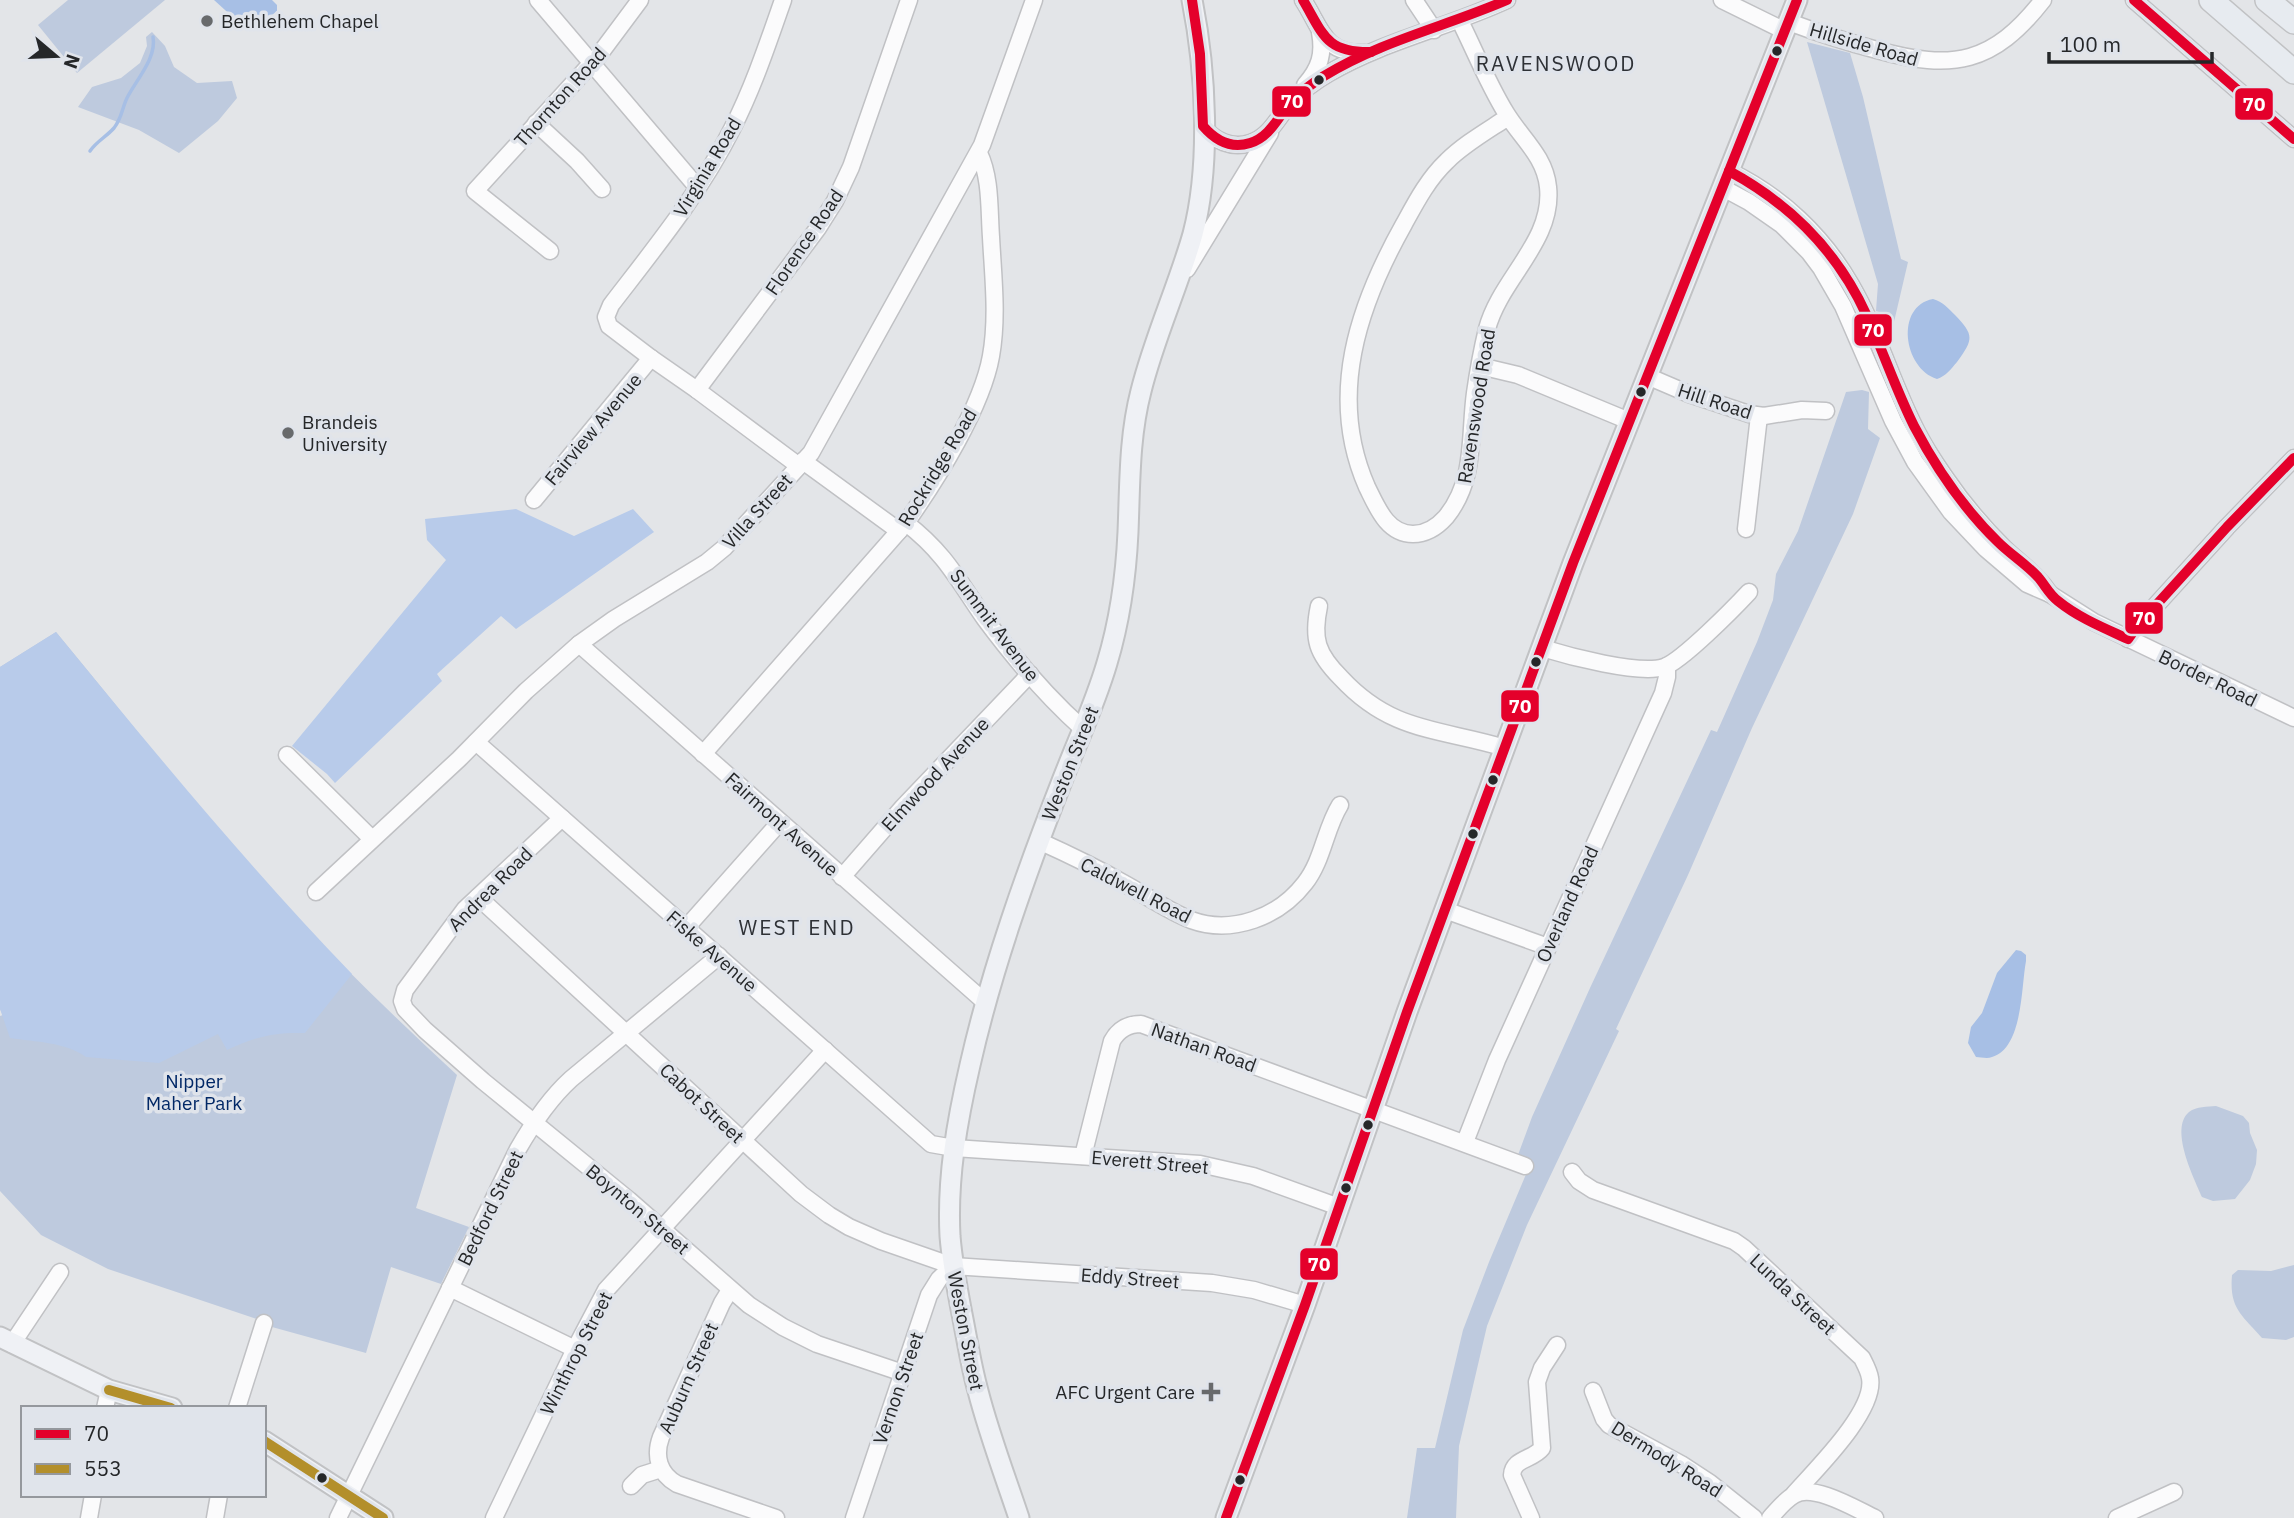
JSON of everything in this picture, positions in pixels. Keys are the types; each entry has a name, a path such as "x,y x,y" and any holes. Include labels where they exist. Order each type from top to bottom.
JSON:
{"highway":[{"path":"2211,0 2294,72"},
{"path":"2267,0 2294,22"}],"main road":[{"name":"Weston Street","path":"1019,1518 977,1389 953,1266 950,1208 954,1148 966,1083 1007,934 1039,841 1104,673 1119,614 1126,555 1133,428 1147,370 1189,248 1198,212 1203,126 1199,46 1192,0"},
{"path":"1226,1518 1542,648 1629,421 1797,0"},
{"path":"6,1341 107,1399 158,1406"},
{"path":"266,1442 383,1518"}],"street":[{"path":"538,0 698,188"},
{"name":"Thornton Road","path":"550,251 475,191 592,63 640,0"},
{"name":"Virginia Road","path":"606,320 611,305 698,188 721,150 743,108 783,0"},
{"name":"Florence Road","path":"697,390 818,228 835,201 856,156 909,0"},
{"name":"Villa Street","path":"316,892 476,742 526,691 579,644 716,555 739,534 801,463 823,434 978,153 1034,0"},
{"path":"1303,0 1328,42 1341,51 1371,52"},
{"path":"1414,0 1434,30"},
{"path":"1291,103 1327,74 1371,52 1460,21 1507,0"},
{"name":"Hillside Road","path":"1722,0 1787,26 1903,58 1937,62 1974,55 1996,46 2021,27 2043,0"},
{"path":"2134,0 2294,139"},
{"name":"Ravenswood Road","path":"1460,21 1508,117 1544,170 1549,190 1548,208 1539,234 1496,305 1488,328 1475,393 1470,463 1461,492 1446,516 1434,528 1416,534 1399,531 1387,522 1380,512 1364,480 1355,453 1347,389 1352,353 1379,272 1422,192 1447,161 1508,117"},
{"path":"1203,126 1218,139 1238,146 1258,140 1266,134 1319,65 1322,54 1319,30"},
{"path":"1170,303 1190,264 1276,122"},
{"path":"536,123 577,161 602,189"},
{"name":"Rockridge Road","path":"703,754 903,527 933,482 982,390 990,363 994,331 994,291 987,179 978,153"},
{"name":"Border Road","path":"1726,180 1752,183 1786,207 1831,253 1853,287 1913,425 1936,464 1978,520 2038,578 2050,594 2079,614 2128,639 2294,718"},
{"name":"Summit Avenue","path":"606,320 651,358 801,463 942,554 986,620 1030,674 1083,729"},
{"name":"Fairview Avenue","path":"534,500 651,358"},
{"path":"1480,366 1518,375 1629,421"},
{"name":"Hill Road","path":"1647,376 1734,410 1759,416 1802,410 1826,411"},
{"path":"1745,529 1759,416"},
{"path":"2128,639 2227,527 2294,458"},
{"path":"1542,648 1630,668 1652,669 1667,666 1680,658 1749,592"},
{"path":"1319,606 1315,632 1321,653 1339,677 1370,704 1389,717 1418,728 1505,748"},
{"name":"Fairmont Avenue","path":"579,644 986,1003"},
{"name":"Overland Road","path":"1465,1142 1490,1076 1663,693 1667,666"},
{"name":"Elmwood Avenue","path":"842,877 903,807 1030,674"},
{"name":"Fiske Avenue","path":"476,742 928,1142 954,1148"},
{"path":"287,755 372,839"},
{"name":"Caldwell Road","path":"1039,841 1187,918 1208,925 1239,924 1258,919 1273,911 1304,885 1340,805"},
{"name":"Andrea Road","path":"402,1001 405,990 456,920 562,818"},
{"path":"685,928 780,822"},
{"name":"Cabot Street","path":"478,897 807,1199 835,1220 873,1238 953,1266"},
{"path":"1445,910 1548,947"},
{"name":"Bedford Street","path":"338,1518 533,1122 564,1085 719,956"},
{"name":"Boynton Street","path":"402,1001 405,1009 418,1024 483,1082 662,1228 730,1290 798,1335 902,1373"},
{"name":"Nathan Road","path":"1083,1156 1112,1041 1122,1030 1136,1024 1152,1027 1373,1109"},
{"name":"Winthrop Street","path":"494,1518 606,1290 825,1050"},
{"path":"1373,1109 1525,1166"},
{"name":"Everett Street","path":"954,1148 1177,1162 1221,1168 1272,1182 1339,1208"},
{"name":"Lunda Street","path":"1572,1172 1576,1179 1593,1190 1734,1241 1862,1358 1871,1379 1867,1402 1852,1427 1770,1518"},
{"name":"Eddy Street","path":"953,1266 1212,1283 1254,1290 1304,1305"},
{"name":"Vernon Street","path":"854,1518 931,1291 953,1266"},
{"path":"6,1341 60,1272"},
{"path":"450,1289 575,1349"},
{"name":"Auburn Street","path":"661,1469 657,1457 659,1442 730,1290"},
{"path":"238,1406 264,1323"},
{"path":"1531,1518 1512,1470 1516,1464 1541,1450 1543,1445 1537,1382 1542,1368 1557,1345"},
{"name":"Dermody Road","path":"1593,1391 1609,1426 1681,1464 1754,1518"},
{"path":"631,1486 642,1475 661,1469 677,1484 776,1518"},
{"path":"1794,1494 1803,1491 1822,1494 1875,1518"},
{"path":"2117,1518 2174,1492"},
{"path":"89,1518 93,1497"},
{"path":"215,1518 219,1497"}],"green space":[{"path":"68,0 165,0 77,73 38,25"},
{"path":"152,32 165,46 174,67 197,83 232,81 237,98 218,121 179,153 139,130 78,107 92,87 121,78 140,63 147,46 146,37"},
{"path":"1807,42 1850,53 1863,97 1901,259 1908,262 1890,339 1885,314 1876,311 1878,284"},
{"path":"1846,392 1869,392 1868,429 1880,438 1853,514 1752,728 1688,875 1616,1029 1619,1031 1527,1225 1487,1326 1459,1446 1456,1518 1407,1518 1417,1448 1435,1448 1463,1330 1532,1160 1518,1155 1532,1117 1711,730 1717,732 1757,642 1773,600 1776,574 1798,531"},
{"name":"Nipper Maher Park","path":"56,632 199,806 288,908 371,993 457,1075 416,1208 469,1227 441,1284 391,1267 366,1353 272,1327 257,1319 108,1269 41,1235 0,1191 0,1016 3,1015 0,1009 0,667"},
{"path":"2216,1106 2243,1116 2249,1123 2257,1150 2256,1164 2250,1180 2235,1199 2213,1201 2202,1197 2185,1154 2181,1130 2183,1120 2189,1112"},
{"path":"2294,1265 2294,1337 2286,1340 2262,1338 2238,1311 2233,1296 2232,1275 2238,1270 2271,1271"}],"shaded area":[{"path":"214,0 272,0 277,5 277,11 267,19 236,20"},
{"path":"1933,299 1955,315 1966,328 1969,337 1967,348 1957,362 1937,379 1926,373 1917,363 1908,338 1913,313 1921,304"},
{"path":"516,509 574,536 633,509 654,532 516,629 501,616 437,674 442,681 335,783 292,746 446,560 427,540 425,519"},
{"path":"56,632 238,849 352,974 305,1033 265,1036 227,1050 218,1034 159,1063 86,1057 60,1045 10,1038 0,1009 0,667"},
{"path":"2016,950 2026,955 2026,961 2015,1030 2002,1051 1990,1058 1976,1057 1968,1043 1971,1027 1982,1013 1997,973"}],"waterway":[{"path":"90,151 117,124 127,98 149,61 153,37"}],"transit line":[{"name":"70","path":"1192,0 1200,54 1203,126 1218,139 1236,145 1250,143 1263,136 1298,95 1346,64 1391,43 1507,0"},
{"name":"70","path":"1303,0 1321,32 1335,45 1344,49 1371,52"},
{"name":"70","path":"1226,1518 1305,1305 1407,1012 1573,563 1797,0"},
{"name":"70","path":"2134,0 2294,139"},
{"name":"70","path":"1729,171 1792,214 1826,250 1854,291 1914,426 1952,487 1986,529 2033,572 2055,598 2074,613 2128,639 2227,527 2294,458"},
{"name":"553","path":"109,1390 164,1406"},
{"name":"553","path":"266,1442 383,1518"}],"place":[{"name":"Bethlehem Chapel","path":"207,21"},
{"name":"Brandeis University","path":"288,433"},
{"name":"AFC Urgent Care","path":"1211,1392"}],"district":[{"name":"RAVENSWOOD","path":"1556,63"},
{"name":"WEST END","path":"797,927"}]}
